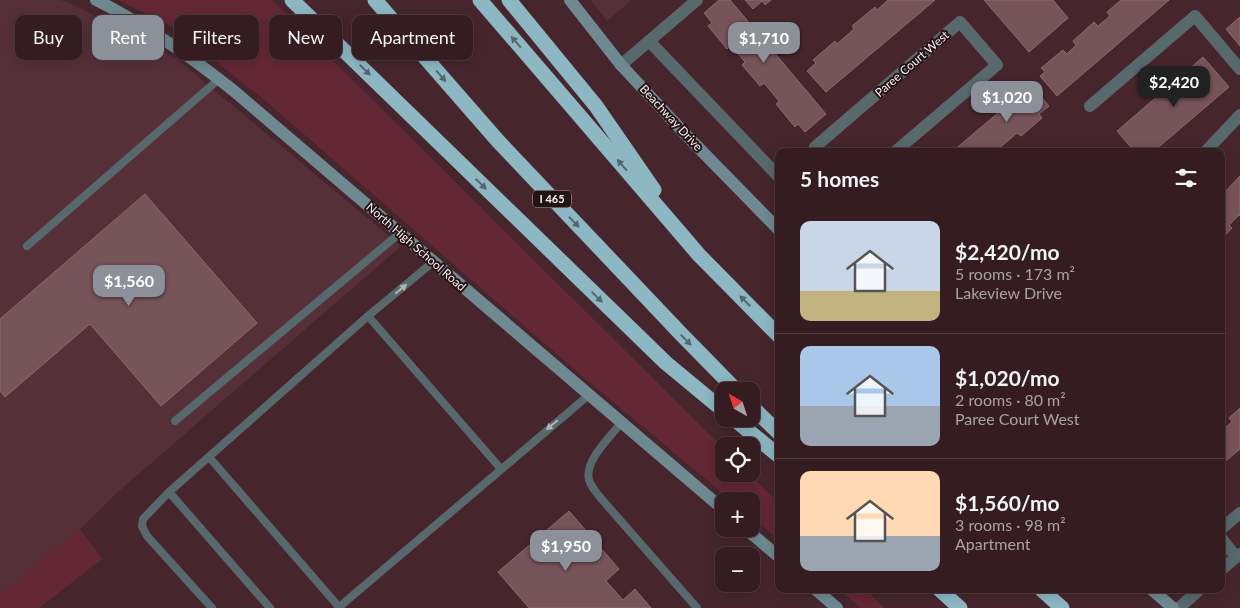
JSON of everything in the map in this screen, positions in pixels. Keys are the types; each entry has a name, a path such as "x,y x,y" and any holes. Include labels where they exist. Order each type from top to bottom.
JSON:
{"highway":[{"path":"292,0 652,349 715,403"},
{"name":"I 465","path":"375,0 498,141 728,382"},
{"path":"480,0 699,255 775,332"},
{"path":"509,0 596,106 699,255"},
{"path":"760,415 775,430"},
{"path":"745,428 775,453"},
{"path":"943,593 957,605"},
{"path":"1045,593 1062,608"}],"street":[{"name":"North High School Road","path":"96,0 168,41 219,79 715,502"},
{"name":"Beachway Drive","path":"570,0 621,65 775,226"},
{"path":"621,65 697,0"},
{"path":"1090,106 1195,16 1240,68"},
{"name":"Paree Court West","path":"815,148 960,22 997,65 900,148"},
{"path":"649,41 775,173"},
{"path":"1209,148 1240,115"},
{"path":"1225,526 1240,513"},
{"path":"755,537 775,554"},
{"path":"1225,542 1238,555 1225,566"},
{"path":"819,593 835,608"},
{"path":"1156,593 1173,608"},
{"path":"1179,608 1196,593"}],"lane":[{"path":"26,246 219,79"},
{"path":"175,421 400,233"},
{"path":"212,608 146,536 142,526 144,519 169,492 368,316 433,262"},
{"path":"368,316 501,469"},
{"path":"209,457 339,607 590,394"},
{"path":"621,423 592,460 588,472 589,480 594,491 697,608"},
{"path":"169,492 270,608"}],"shaded area":[{"path":"0,0 61,0 93,15 92,60 164,60 164,52 174,57 174,60 178,60 401,246 119,491 80,529 0,594"},
{"path":"118,0 272,0 287,15 269,15 269,60 332,60 715,440 715,482 757,482 775,499 775,537 760,524 760,492 721,492 582,376 260,96 214,60 259,60 259,15 174,15 174,29 164,23 164,15 149,15"},
{"path":"591,0 632,0 607,21"},
{"path":"80,529 102,559 39,608 0,608 0,594"},
{"path":"843,593 869,593 884,608 861,608"}],"building":[{"path":"719,0 730,0 826,114 805,132 798,124 795,127 776,104 779,101 764,83 760,86 742,65 745,62 731,45 727,49 708,26 712,23 704,13"},
{"path":"745,0 771,0 765,5 762,1 753,9"},
{"path":"888,0 935,0 826,92 807,71 816,63 813,60 835,41 837,44 854,29 852,26 875,7 877,10"},
{"path":"984,0 1053,0 1068,18 1029,52"},
{"path":"1121,0 1169,0 1057,96 1040,76 1045,72 1041,68 1063,50 1067,54 1076,45 1073,41 1094,22 1098,26 1110,16 1107,12"},
{"path":"1240,17 1240,46 1226,29"},
{"path":"1203,57 1229,87 1158,148 1131,148 1117,131"},
{"path":"1031,85 1049,106 1039,114 1042,118 1021,136 1017,133 999,148 957,148"},
{"path":"1240,176 1240,216 1229,225 1232,228 1225,236 1225,192"},
{"path":"145,194 257,323 161,406 90,324 5,397 0,391 0,319"},
{"path":"1240,408 1240,449 1225,462 1225,428 1232,422 1229,418"},
{"path":"569,511 619,569 606,581 623,600 635,589 651,608 529,608 498,572"}]}
